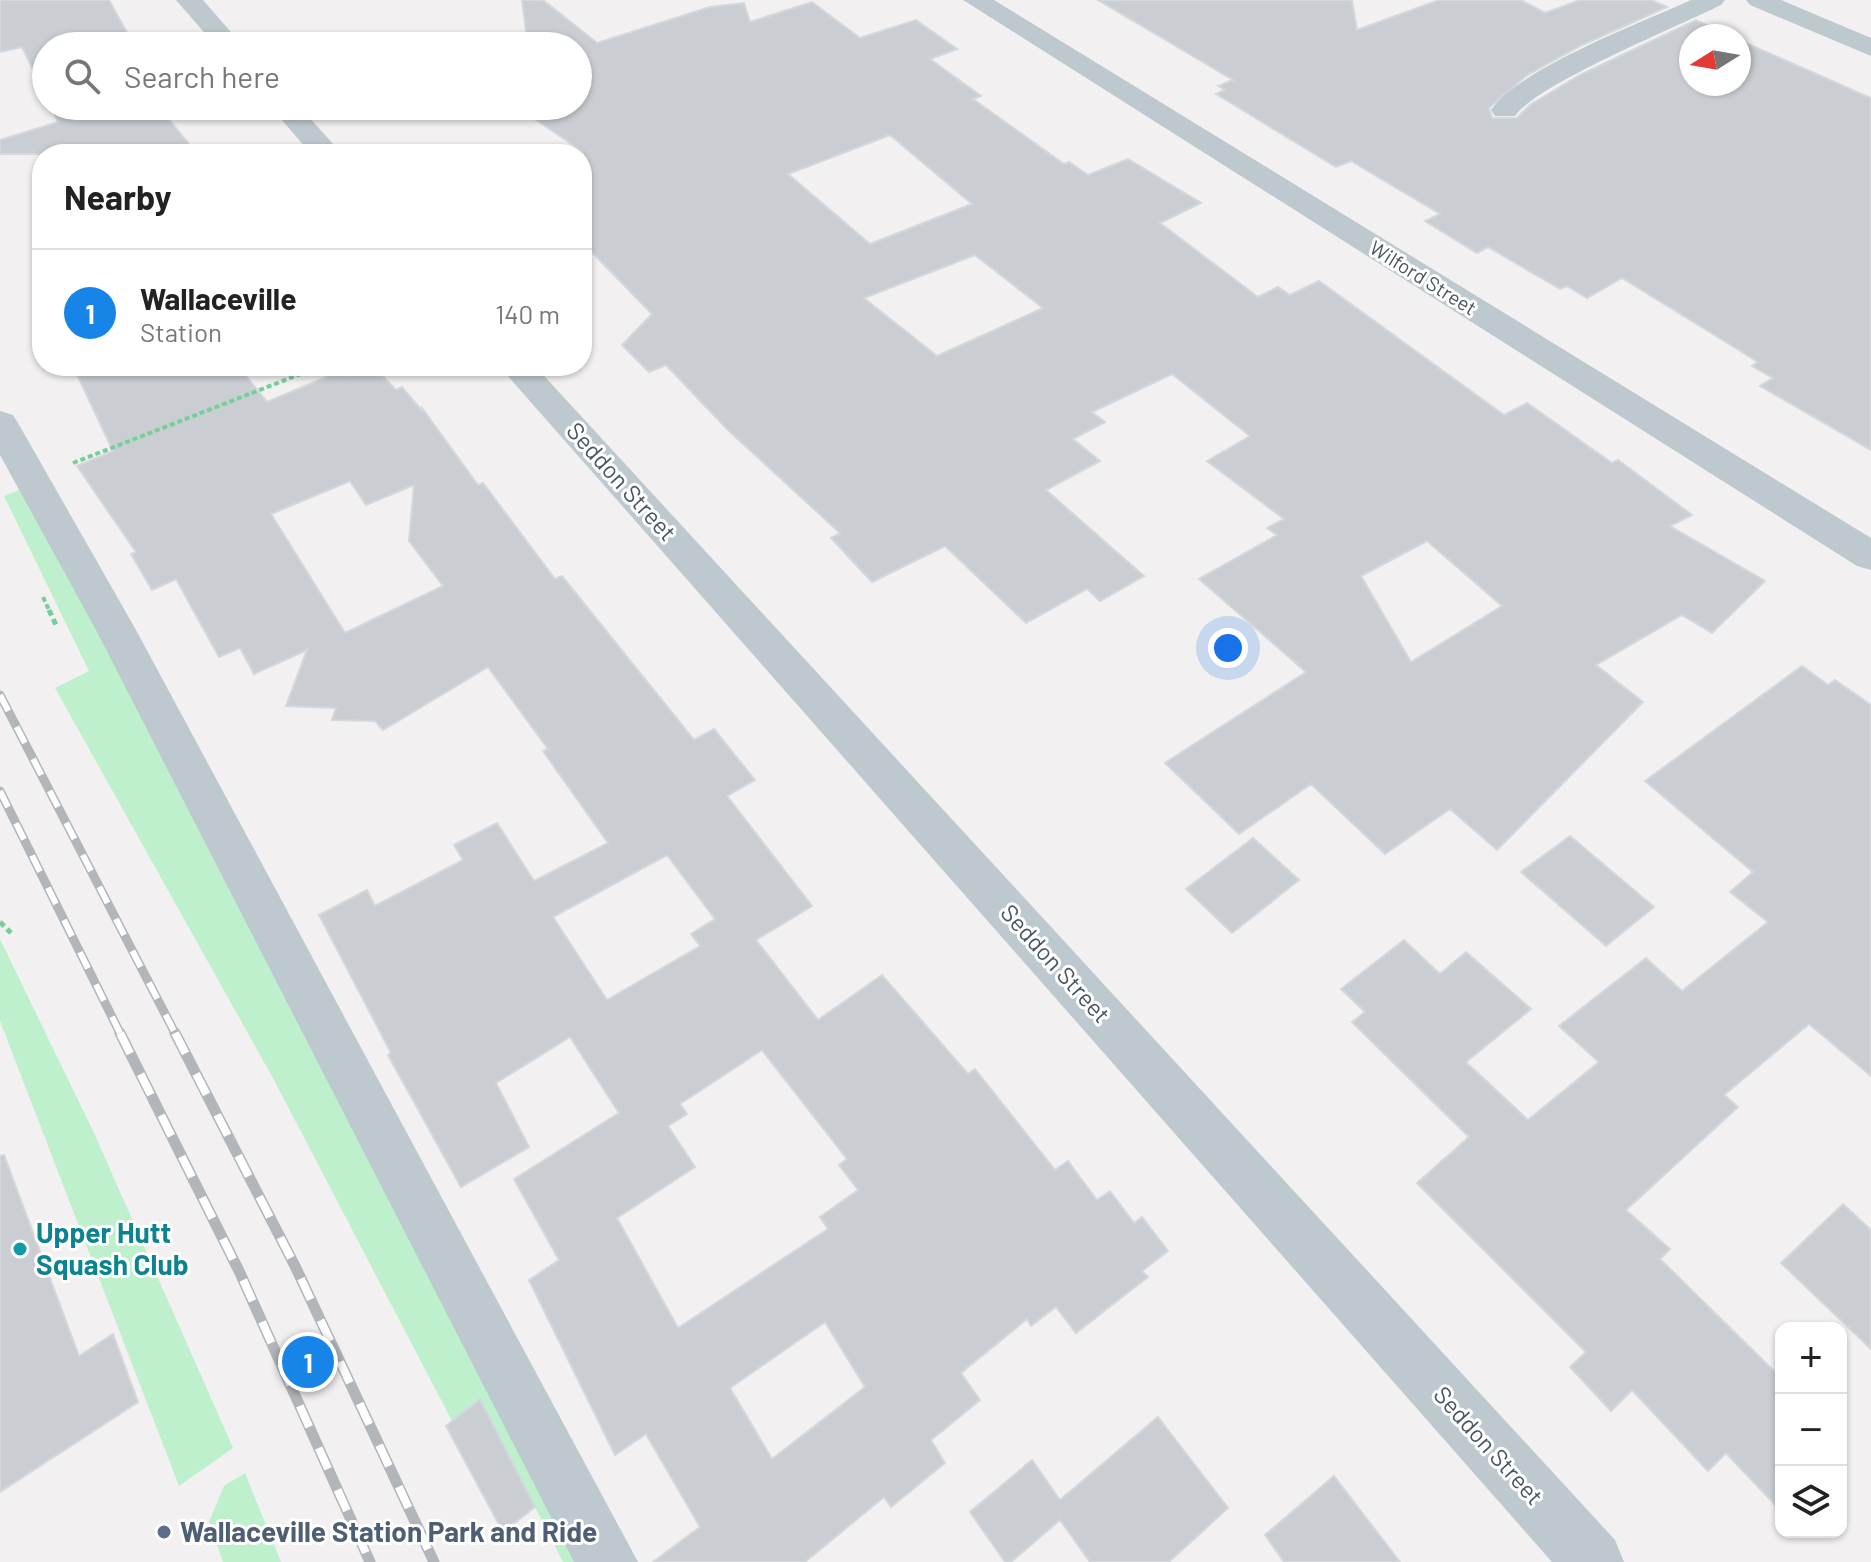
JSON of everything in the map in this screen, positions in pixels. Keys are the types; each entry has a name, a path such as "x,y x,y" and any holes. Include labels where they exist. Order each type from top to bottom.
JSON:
{"street":[{"path":"189,0 218,32"},
{"name":"Wilford Street","path":"976,0 1871,556"},
{"path":"1505,110 1512,100 1574,65 1712,0"},
{"path":"1759,0 1871,48"},
{"path":"297,120 318,144"},
{"name":"Seddon Street","path":"525,376 1593,1562"},
{"path":"0,423 169,730 607,1562"}],"path":[{"path":"32,479 295,376"},
{"path":"0,922 11,933"}],"green space":[{"path":"24,488 581,1562 563,1562 480,1399 452,1421 274,1080 55,688 89,671 4,496"},
{"path":"0,939 94,1133 233,1448 179,1486 0,1021"},
{"path":"245,1473 281,1562 223,1562 209,1522 224,1486"}],"building":[{"path":"0,0 109,0 127,32 32,32 32,67 22,47 0,52"},
{"path":"522,0 543,0 583,32 526,32"},
{"path":"1098,0 1352,0 1357,30 1439,0 1521,0 1545,13 1580,0 1651,0 1667,7 1582,45 1526,76 1489,108 1492,118 1517,118 1530,105 1580,75 1679,28 1679,96 1751,96 1751,45 1871,98 1871,450 1760,386 1773,378 1752,366 1758,362 1622,278 1587,298 1567,286 1560,289 1488,247 1477,253 1425,221 1440,214 1351,161 1336,167 1216,94 1225,90 1218,86 1233,80"},
{"path":"812,2 860,38 916,20 957,49 930,59 981,96 973,99 1064,164 1069,162 1088,175 1128,159 1201,203 1160,223 1258,297 1278,287 1290,295 1319,281 1504,415 1527,403 1612,463 1618,460 1692,515 1670,526 1765,581 1712,633 1682,615 1596,665 1643,702 1497,850 1450,809 1385,854 1311,784 1239,834 1165,763 1306,672 1199,579 1277,535 1267,528 1284,519 1207,461 1250,436 1172,374 1092,412 1105,422 1073,439 1100,461 1046,490 1144,576 1100,601 1087,589 1026,623 945,546 872,582 831,538 840,533 728,430 666,365 649,372 622,345 652,314 592,252 592,144 572,144 536,120 592,120 592,39 597,43 710,7 744,3 750,22","holes":["890,135 972,204 870,244 788,174","975,255 1043,308 937,356 864,298","1427,541 1502,606 1411,662 1361,576"]},
{"path":"169,120 189,144 32,144 32,154 0,154 0,140 58,122"},
{"path":"78,376 246,376 267,402 329,376 383,376 396,390 402,387 422,411 422,408 478,485 483,483 555,579 562,576 694,740 714,729 755,780 727,796 812,906 756,940 818,1020 882,975 968,1074 975,1069 1055,1170 1068,1161 1097,1200 1110,1191 1134,1223 1142,1217 1168,1251 1142,1271 1148,1277 1076,1333 1056,1307 1031,1326 1027,1319 961,1373 980,1400 931,1440 945,1463 891,1507 884,1497 805,1562 653,1562 700,1527 646,1434 615,1455 529,1280 559,1260 514,1179 619,1113 570,1037 496,1083 529,1147 461,1187 388,1055 391,1053 319,915 367,890 375,906 463,860 454,845 497,823 534,881 608,843 543,751 548,749 488,667 383,730 375,721 332,720 336,708 286,706 307,650 254,674 240,648 219,657 176,579 152,590 131,554 136,552 77,466 113,451","holes":["350,481 366,505 414,485 409,541 443,586 345,633 271,514","667,855 715,919 691,934 700,946 607,1000 553,917","762,1050 847,1159 839,1165 858,1190 820,1217 828,1229 678,1328 617,1218 695,1167 668,1126 687,1114 680,1104","825,1322 865,1387 772,1459 730,1388"]},
{"path":"1802,666 1828,685 1835,680 1871,705 1871,1076 1809,1024 1724,1095 1738,1107 1626,1210 1670,1249 1660,1259 1775,1372 1775,1505 1726,1453 1708,1471 1632,1390 1611,1411 1570,1367 1586,1352 1417,1183 1469,1137 1352,1022 1365,1012 1341,989 1404,940 1440,974 1466,952 1531,1009 1466,1062 1528,1120 1599,1062 1559,1026 1646,958 1682,991 1768,922 1730,892 1753,872 1645,781"},
{"path":"1570,836 1654,907 1606,946 1521,872"},
{"path":"1253,838 1299,880 1232,933 1186,889"},
{"name":"Upper Hutt Squash Club","path":"4,1155 79,1356 113,1334 138,1402 0,1492 0,1156"},
{"path":"1843,1204 1871,1230 1871,1349 1847,1326 1847,1322 1843,1322 1781,1263"},
{"path":"480,1399 535,1507 503,1532 446,1426"},
{"path":"1158,1417 1228,1508 1169,1562 1090,1562 1060,1520 1011,1562 1005,1562 970,1512 1032,1460 1060,1500"},
{"path":"1334,1476 1400,1562 1284,1562 1265,1535"}],"railway":[{"path":"0,695 176,1035"},
{"path":"0,791 121,1035"},
{"path":"175,1033 295,1266 434,1562"},
{"path":"121,1035 240,1273 370,1562"}],"place":[{"name":"Upper Hutt Squash Club","path":"20,1249"},
{"name":"Wallaceville","path":"308,1362"},
{"name":"Wallaceville Station Park and Ride","path":"164,1532"}]}
